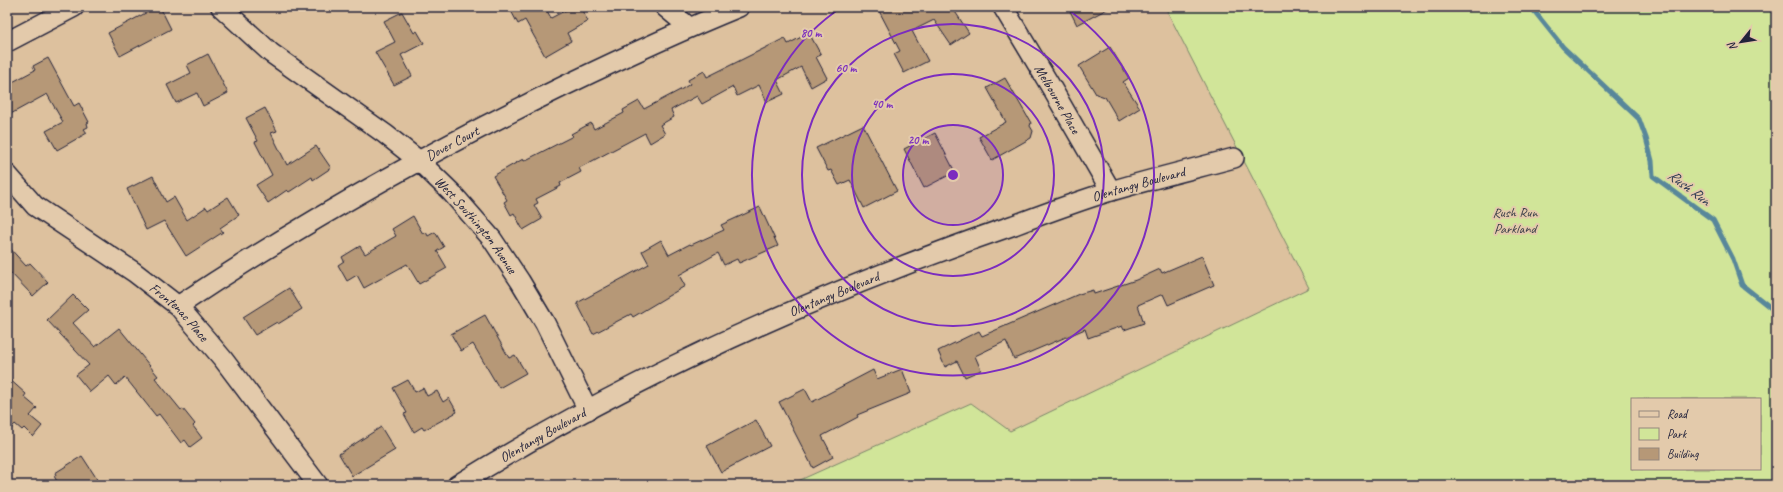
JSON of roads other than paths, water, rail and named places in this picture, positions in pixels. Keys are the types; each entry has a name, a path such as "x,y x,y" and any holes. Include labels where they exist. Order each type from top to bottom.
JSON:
{"street":[{"path":"7,42 74,7"},
{"name":"West Southington Avenue","path":"221,7 271,54 385,134 418,160 461,204 492,239 512,269 545,324 588,410"},
{"path":"665,7 689,27"},
{"name":"Dover Court","path":"178,306 287,236 418,160 497,119 689,27 739,7"},
{"name":"Melbourne Place","path":"1003,7 1051,87 1110,191"},
{"name":"Olentangy Boulevard","path":"457,485 588,410 689,358 826,297 939,252 1110,191 1234,158"},
{"name":"Frontenac Place","path":"7,174 35,206 134,272 178,306 223,358 318,485"}],"waterway":[{"name":"Rush Run","path":"1531,7 1563,47 1639,119 1652,161 1653,176 1713,220 1733,259 1742,285 1771,308 1776,314"}],"park label":[{"name":"Rush Run Parkland","path":"1515,220"}]}
